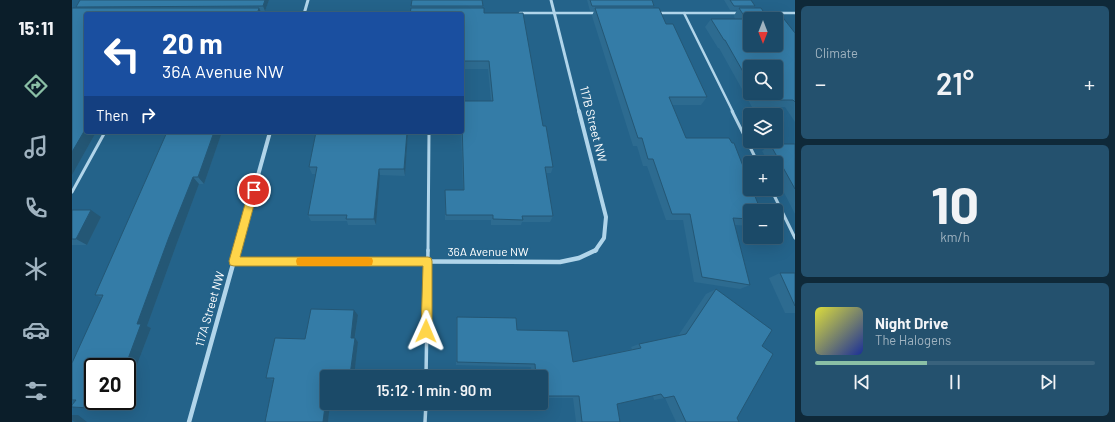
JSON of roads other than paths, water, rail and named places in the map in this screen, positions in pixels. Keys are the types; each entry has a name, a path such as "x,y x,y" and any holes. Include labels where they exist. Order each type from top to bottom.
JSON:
{"street":[{"path":"305,12 308,0"},
{"name":"117B Street NW","path":"551,0 606,217 607,229 603,240 596,250"},
{"name":"117A Street NW","path":"189,422 269,134"},
{"name":"36A Avenue NW","path":"234,261 560,262 576,261 587,257 596,250"}],"lane":[{"path":"517,14 600,13"},
{"path":"654,13 740,13"},
{"path":"684,13 755,156"},
{"path":"783,13 795,13"},
{"path":"72,192 104,134"},
{"path":"426,370 430,134"},
{"path":"774,196 795,238"},
{"path":"425,422 426,410"}]}
